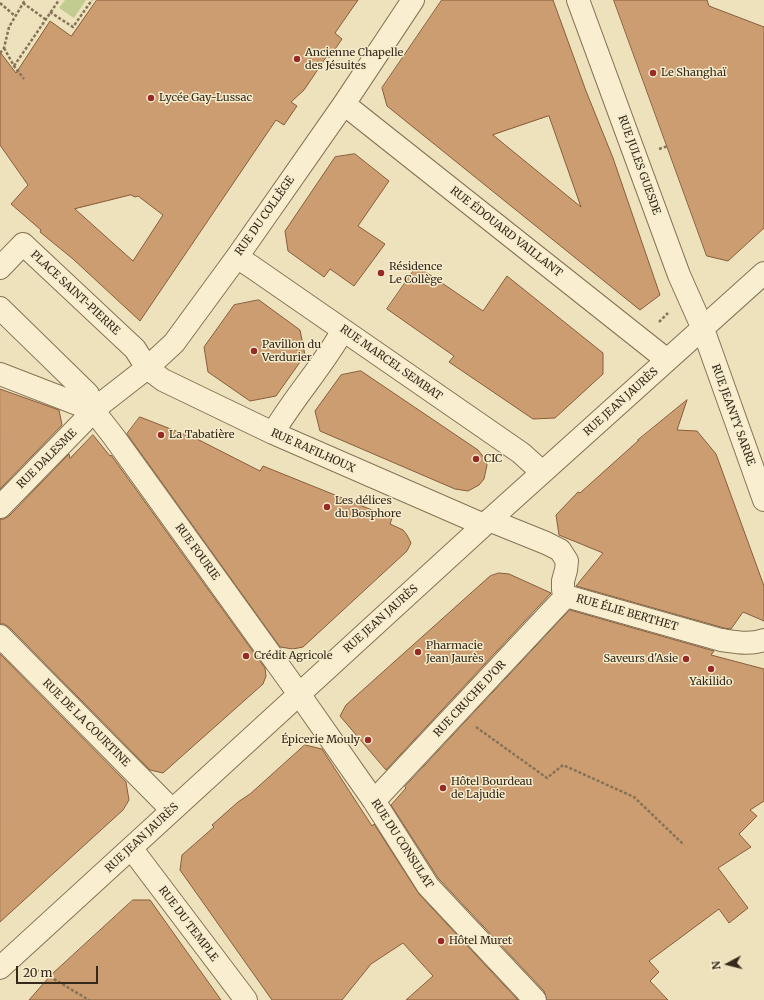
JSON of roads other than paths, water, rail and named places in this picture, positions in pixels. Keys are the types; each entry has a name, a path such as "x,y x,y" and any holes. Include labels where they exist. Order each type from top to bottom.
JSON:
{"street":[{"name":"RUE DU COLLÈGE","path":"93,410 147,368 174,343 237,257 344,104 413,0"},
{"name":"RUE JULES GUESDE","path":"578,0 679,275 703,329"},
{"name":"RUE ÉDOUARD VAILLANT","path":"344,104 667,360"},
{"name":"PLACE SAINT-PIERRE","path":"0,268 23,244 135,349 147,368"},
{"name":"RUE MARCEL SEMBAT","path":"237,257 521,453 542,472"},
{"name":"RUE JEAN JAURÈS","path":"3,958 131,848 542,472 764,273"},
{"path":"0,308 88,394 93,410"},
{"name":"RUE JEANTY SARRE","path":"703,329 764,500"},
{"path":"273,433 284,415 334,346 343,330"},
{"name":"RUE RAFILHOUX","path":"147,368 163,380 273,433 486,523"},
{"path":"0,374 93,410"},
{"name":"RUE DALESME","path":"0,507 93,410"},
{"name":"RUE FOURIE","path":"93,410 299,694"},
{"name":"RUE ÉLIE BERTHET","path":"486,523 546,543 560,550 567,561 563,581 563,590 566,596 721,640 741,643 758,642 764,640"},
{"name":"RUE CRUCHE D'OR","path":"374,801 566,596"},
{"name":"RUE DE LA COURTINE","path":"0,636 172,810"},
{"name":"RUE DU CONSULAT","path":"299,694 374,801 428,886 535,1000"},
{"name":"RUE DU TEMPLE","path":"131,848 246,1000"}],"place":[{"name":"Ancienne Chapelle des Jésuites","path":"297,59"},
{"name":"Le Shanghaï","path":"653,73"},
{"name":"Lycée Gay-Lussac","path":"151,98"},
{"name":"Résidence Le Collège","path":"381,273"},
{"name":"Pavillon du Verdurier","path":"254,351"},
{"name":"La Tabatière","path":"161,435"},
{"name":"CIC","path":"476,459"},
{"name":"Les délices du Bosphore","path":"327,507"},
{"name":"Pharmacie Jean Jaurès","path":"418,652"},
{"name":"Crédit Agricole","path":"246,656"},
{"name":"Saveurs d'Asie","path":"686,659"},
{"name":"Yakilido","path":"711,669"},
{"name":"Épicerie Mouly","path":"368,740"},
{"name":"Hôtel Bourdeau de Lajudie","path":"443,788"},
{"name":"Hôtel Muret","path":"441,941"}]}
